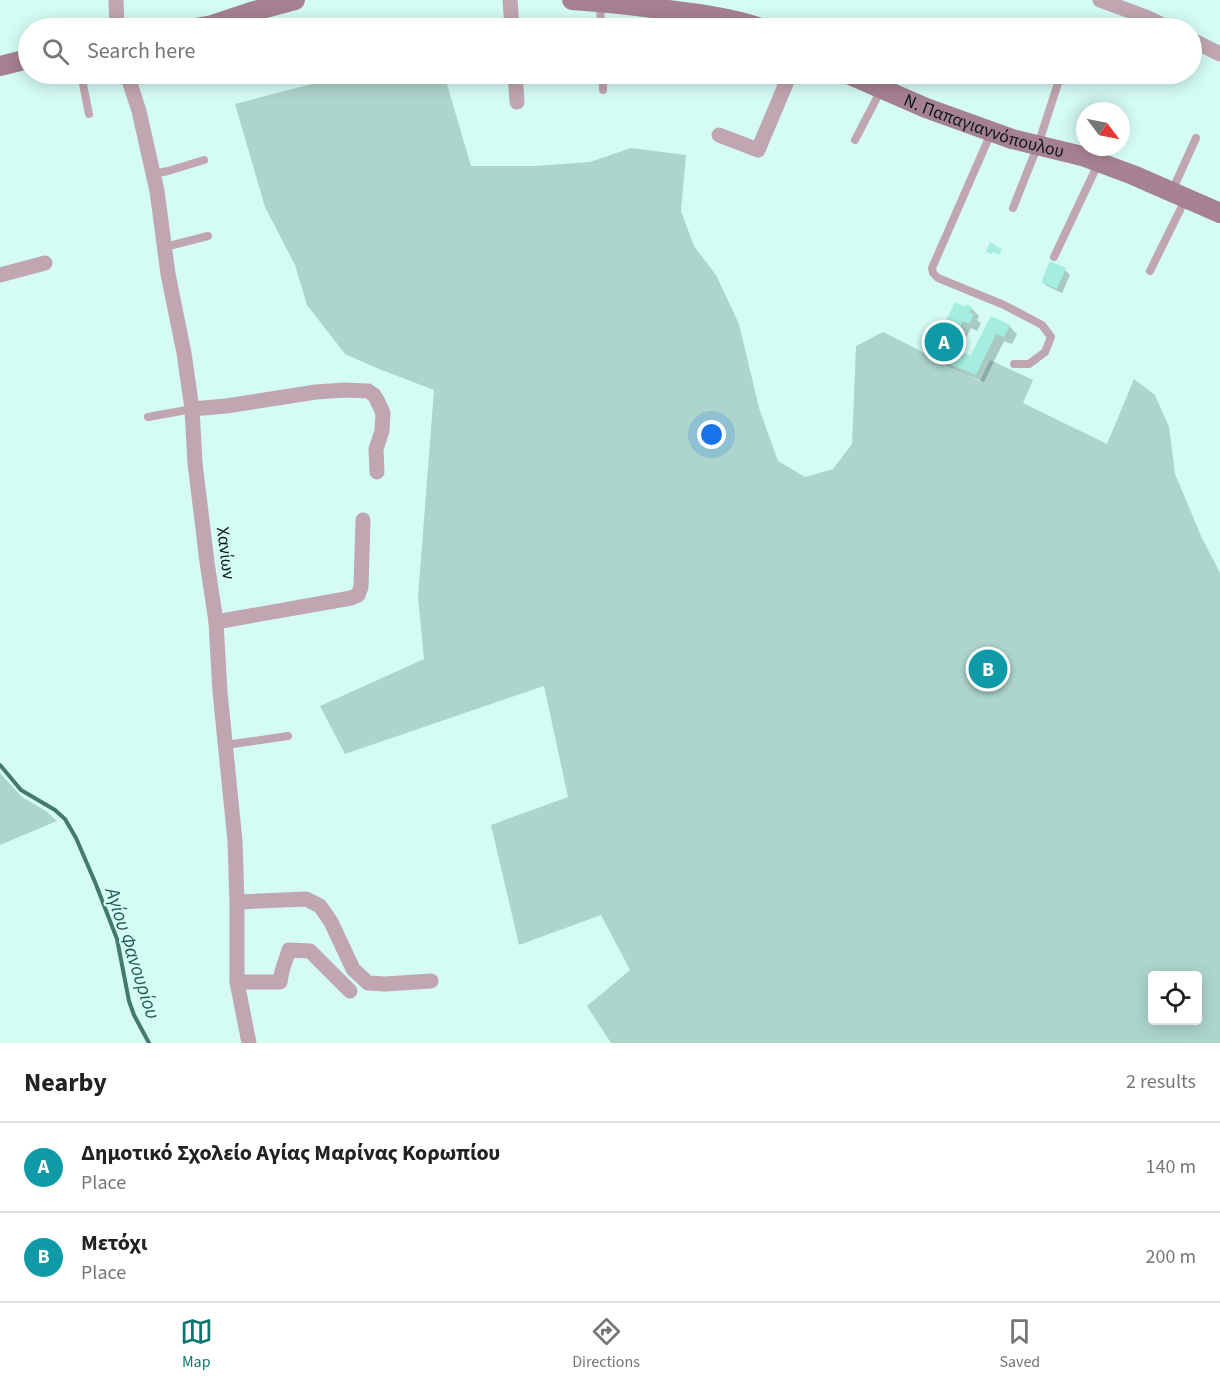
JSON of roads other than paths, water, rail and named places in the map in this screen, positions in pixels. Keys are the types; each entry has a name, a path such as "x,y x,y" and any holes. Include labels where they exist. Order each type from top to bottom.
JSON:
{"street":[{"path":"116,0 117,18"},
{"path":"233,18 295,0"},
{"path":"510,0 511,18"},
{"path":"572,0 690,6 729,18"},
{"path":"1100,0 1148,18"},
{"path":"1202,45 1220,54"},
{"path":"0,66 18,61"},
{"name":"Χανίων","path":"130,84 139,111 157,191 192,409 195,463 216,622 220,692 235,841 237,982 249,1043"},
{"path":"516,84 517,102"},
{"path":"719,135 758,150 786,84"},
{"name":"Ν. Παπαγιαννόπουλου","path":"870,84 926,108 992,132 1099,162 1220,213"},
{"path":"0,275 45,263"},
{"path":"192,409 316,392 368,391 374,394 382,413 382,431 376,449 377,472"},
{"path":"216,622 358,595 361,587 363,520"},
{"path":"237,902 306,899 320,906 331,922 354,969 368,983 431,981"},
{"path":"237,982 280,982 289,950 310,951 350,991"}],"lane":[{"path":"600,2 601,18"},
{"path":"83,84 88,114"},
{"path":"603,84 603,90"},
{"path":"1013,208 1038,145 1058,84"},
{"path":"855,140 881,89"},
{"path":"992,132 932,268 938,278 1004,305 1042,325 1051,338 1045,352 1029,364 1014,364"},
{"path":"1150,271 1196,138"},
{"path":"153,174 204,160"},
{"path":"1054,257 1099,162"},
{"path":"165,246 208,236"},
{"path":"148,417 192,409"},
{"path":"226,745 288,736"}],"waterway":[{"name":"Αγίου Φανουρίου","path":"0,765 21,790 55,810 65,819 76,838 117,939 129,1001 149,1043"}],"place":[{"name":"Δημοτικό Σχολείο Αγίας Μαρίνας Κορωπίου","path":"944,342"},
{"name":"Μετόχι","path":"988,669"}]}
